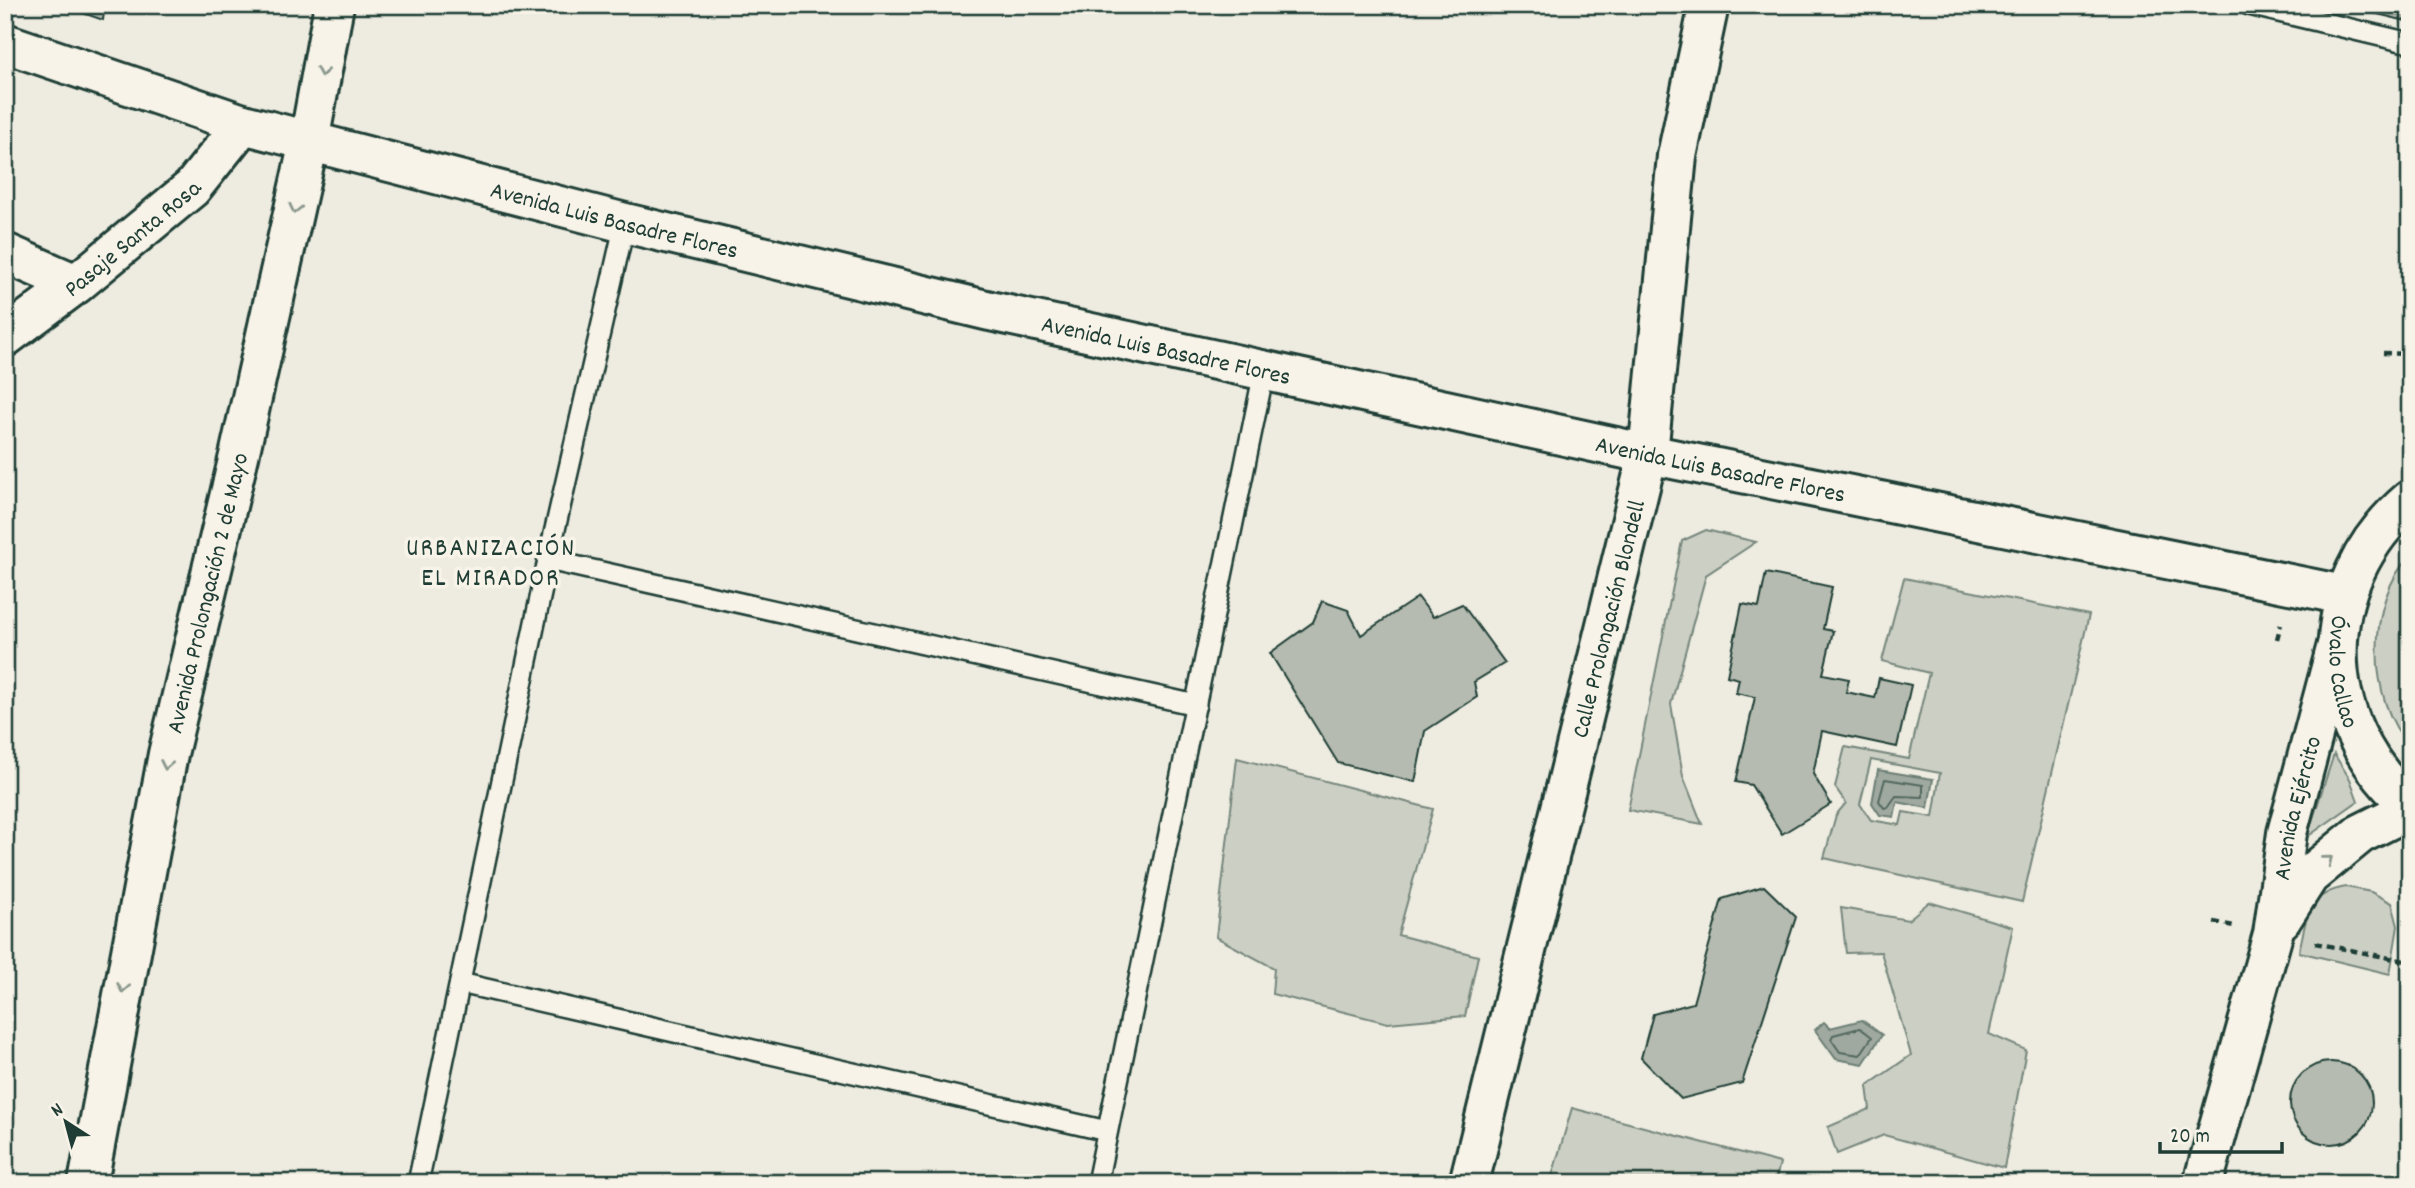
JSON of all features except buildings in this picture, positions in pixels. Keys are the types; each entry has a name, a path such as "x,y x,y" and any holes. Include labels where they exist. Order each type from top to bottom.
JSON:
{"street":[{"name":"Avenida Prolongación 2 de Mayo","path":"88,1183 167,754 239,456 309,142 334,5"},
{"name":"Calle Prolongación Blondell","path":"1469,1183 1648,454 1676,156 1709,5"},
{"name":"Avenida Luis Basadre Flores","path":"5,43 243,124 625,223 1264,372 1648,454 2344,595"},
{"name":"Pasaje Santa Rosa","path":"5,337 76,284 191,188 243,124"},
{"path":"5,253 76,284"},
{"name":"Óvalo Callao","path":"2410,500 2388,519 2361,554 2344,595 2337,643 2342,702 2357,742 2379,774 2410,807"},
{"name":"Avenida Ejército","path":"2203,1183 2273,934 2287,833 2337,643"},
{"name":"Avenida Ejército","path":"2273,934 2309,876 2360,834 2410,807"}],"lane":[{"path":"2249,5 2410,43"},
{"path":"418,1183 548,560 625,223"},
{"path":"1097,1183 1264,372"},
{"path":"548,560 1196,705"},
{"path":"460,983 1107,1131"}],"path":[{"path":"2383,353 2410,354"}],"shaded area":[{"path":"1706,530 1756,542 1706,575 1671,704 1683,776 1702,824 1628,810 1682,541"},
{"path":"2410,556 2410,746 2396,727 2386,704 2377,651 2385,598 2396,575"},
{"path":"1904,578 2089,615 2022,902 1824,858 1836,815 1846,803 1835,787 1845,747 1909,759 1929,673 1882,661","holes":["1871,760 1940,773 1933,817 1903,812 1900,825 1871,820 1860,804"]},
{"path":"2334,754 2350,779 2358,801 2307,837"},
{"path":"1237,758 1433,809 1398,935 1478,956 1465,1016 1388,1023 1272,994 1274,968 1216,937"},
{"path":"2346,887 2371,892 2392,903 2398,926 2390,974 2299,952 2307,918 2316,901 2333,890"},
{"path":"1929,902 2013,927 1989,1034 2026,1050 2004,1168 1884,1135 1837,1154 1828,1127 1870,1109 1867,1086 1911,1055 1881,952 1846,953 1841,908 1908,920"},
{"path":"1572,1108 1780,1163 1775,1183 1550,1183"}],"water":[{"path":"1878,770 1933,779 1928,808 1897,802 1894,817 1880,815 1872,803"},
{"path":"1862,1020 1882,1035 1863,1064 1836,1059 1815,1030 1824,1022 1830,1028"}],"district":[{"name":"URBANIZACIÓN EL MIRADOR","path":"491,561"}]}
